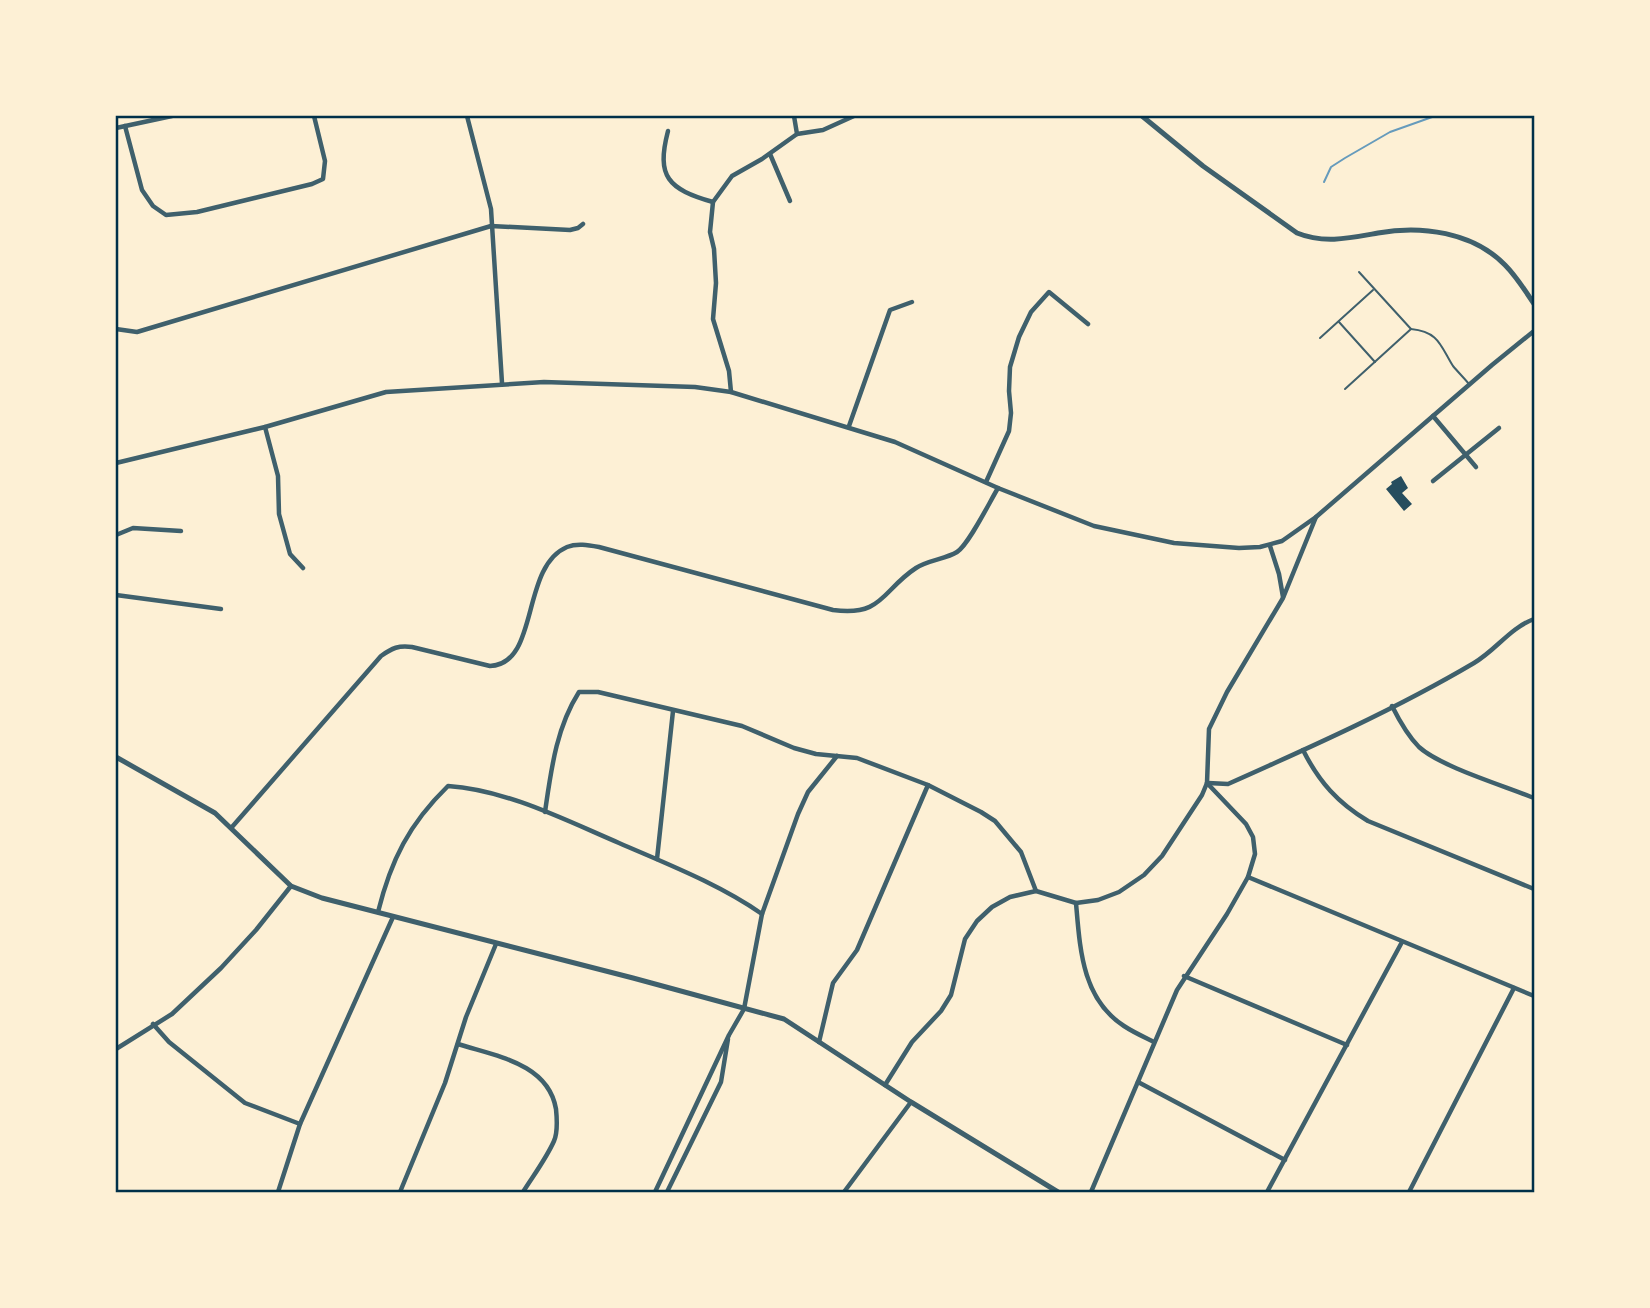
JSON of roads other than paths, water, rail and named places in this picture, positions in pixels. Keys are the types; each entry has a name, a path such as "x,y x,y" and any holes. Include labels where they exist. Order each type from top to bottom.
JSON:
{"street":[{"path":"116,128 172,116"},
{"path":"125,126 142,190 153,206 166,215 197,212 323,179 325,161 314,116"},
{"path":"467,116 491,209 502,383"},
{"path":"794,116 797,134"},
{"path":"731,392 729,371 713,319 716,283 710,232 713,202 732,176 771,154 797,134 823,130 854,116"},
{"path":"1142,116 1203,166 1297,233 1324,240 1392,230 1415,230 1466,240 1491,253 1505,265 1535,304"},
{"path":"668,131 662,153 664,169 673,184 690,195 713,202"},
{"path":"771,154 790,201"},
{"path":"116,330 137,332 491,226 570,230 583,224"},
{"path":"986,482 1009,430 1010,367 1019,337 1031,312 1049,292 1088,324"},
{"path":"849,426 890,310 912,302"},
{"path":"116,463 265,427 386,392 502,383 659,384 731,392 849,426 895,442 998,488 1094,526 1167,542 1239,548 1270,546 1282,541 1316,517 1535,331"},
{"path":"1433,416 1476,467"},
{"path":"265,427 278,476 279,514 290,554 303,568"},
{"path":"1433,481 1499,428"},
{"path":"232,827 381,656 391,648 402,645 490,666 501,666 512,658 542,572 552,558 566,548 580,544 599,547 833,610 851,612 866,609 881,601 918,566 957,552 998,488"},
{"path":"885,1085 912,1042 941,1011 951,995 965,939 977,921 992,907 1010,898 1037,891 1076,903 1098,900 1119,892 1144,875 1168,847 1207,783 1209,729 1227,692 1283,598 1316,517"},
{"path":"116,535 133,528 181,531"},
{"path":"1270,546 1283,598"},
{"path":"116,595 221,609"},
{"path":"1207,783 1228,784 1392,706 1474,663 1515,629 1535,619"},
{"path":"545,812 556,750 568,710 579,692 598,692 742,726 794,748 816,754 857,758 928,785 981,811 995,821 1021,852 1037,891"},
{"path":"1392,706 1403,727 1420,747 1442,762 1535,798"},
{"path":"657,859 674,710"},
{"path":"1303,750 1314,773 1347,809 1368,821 1535,888"},
{"path":"655,1192 729,1035 744,1009 762,914 808,792 837,756"},
{"path":"116,766 118,758 215,813 291,886 322,898 784,1020 1058,1192"},
{"path":"1091,1192 1184,976 1227,914 1248,877 1255,854 1253,837 1236,812 1207,783"},
{"path":"819,1043 833,983 857,950 928,785"},
{"path":"377,912 398,851 431,802 448,786 492,794 545,812 657,859 728,893 762,914"},
{"path":"1248,877 1535,996"},
{"path":"116,1049 172,1013 221,968 291,886"},
{"path":"1076,903 1084,966 1094,997 1124,1026 1154,1042"},
{"path":"278,1192 300,1124 393,917"},
{"path":"1267,1192 1402,942"},
{"path":"400,1192 445,1083 466,1017 496,944"},
{"path":"1184,976 1347,1045"},
{"path":"1409,1192 1514,988"},
{"path":"153,1024 169,1042 245,1103 300,1124"},
{"path":"667,1192 721,1082 729,1035"},
{"path":"458,1044 519,1064 533,1072 545,1084 554,1102 557,1119 555,1139 523,1192"},
{"path":"1138,1082 1285,1160"},
{"path":"844,1192 911,1102"}],"lane":[{"path":"1359,272 1411,329 1423,330 1437,339 1469,385"},
{"path":"1320,338 1374,289"},
{"path":"1338,321 1375,362"},
{"path":"1345,389 1411,329"}],"waterway":[{"path":"1324,182 1331,167 1345,158 1390,132 1435,116"}]}
